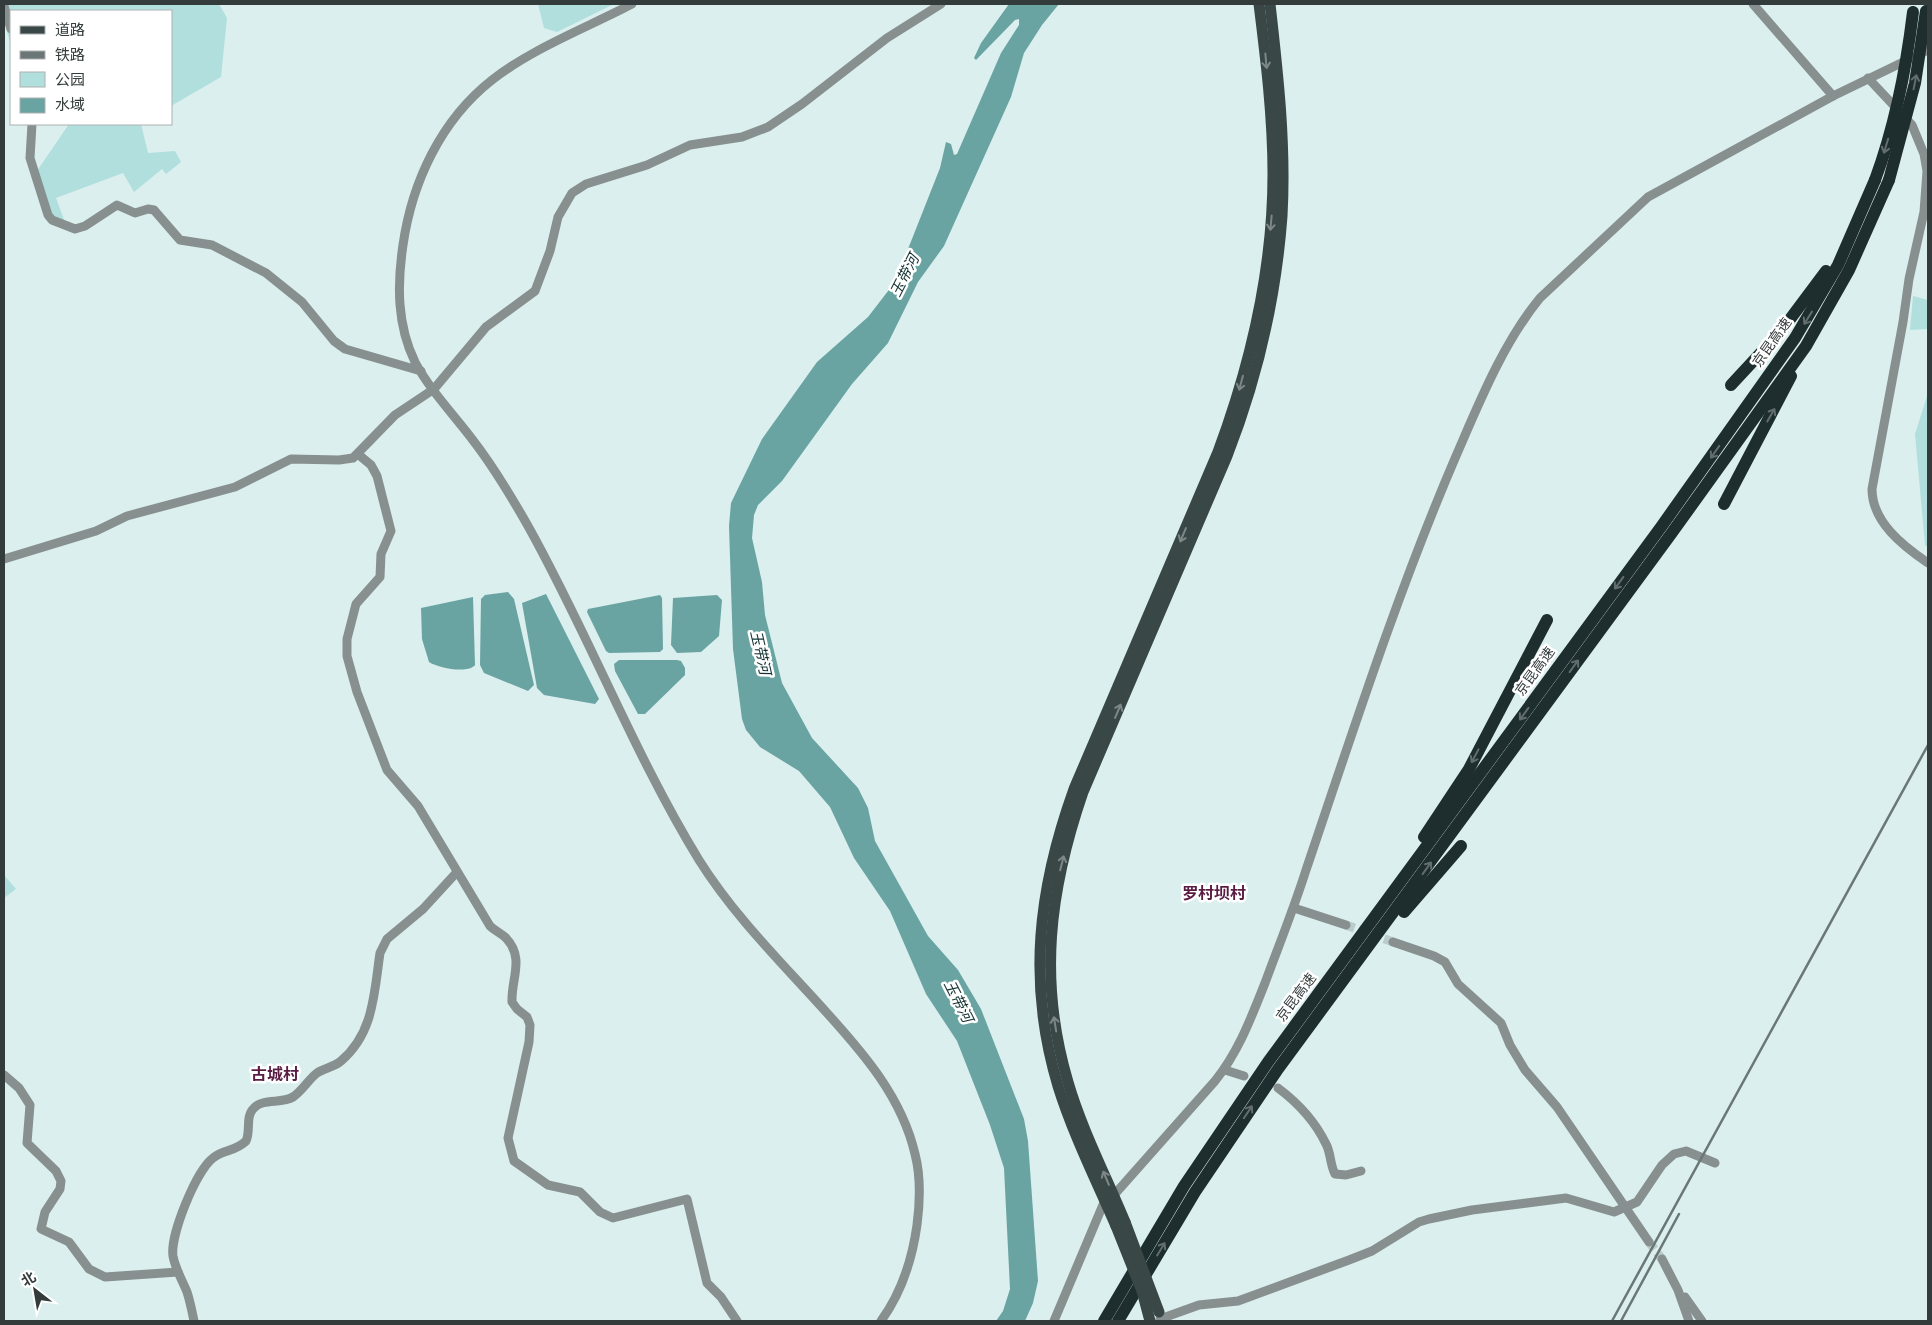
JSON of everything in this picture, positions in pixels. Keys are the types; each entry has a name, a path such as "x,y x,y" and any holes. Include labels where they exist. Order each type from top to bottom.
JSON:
{"highway":[{"name":"京昆高速","path":"1118,1321 1214,1163 1278,1069 1676,527 1810,339 1859,250 1889,180 1912,98 1920,8"},
{"name":"京昆高速","path":"1104,1321 1208,1149 1277,1048 1346,957 1661,527 1795,338 1838,265 1868,200 1892,126 1920,8"},
{"path":"1731,385 1782,330 1817,285 1868,200"},
{"path":"1724,504 1810,339"},
{"path":"1346,957 1469,769 1546,620"},
{"path":"1322,1010 1461,846"}],"main road":[{"path":"1158,1318 1152,1288 1109,1198 1074,1101 1060,1052 1053,1012 1049,968 1053,906 1068,837 1083,792 1227,456 1243,411 1262,341 1279,254 1283,175 1279,90 1265,8"}],"street":[{"path":"632,4 501,73 464,106 439,140 415,196 404,235 400,264 399,294 402,321 410,351 421,371 489,461 528,526 659,788 702,865 742,917 870,1063 898,1107 915,1152 920,1184 919,1209 908,1270 892,1304 881,1321"},
{"path":"4,559 96,531 127,516 235,487 291,459 340,460 359,455 395,415 434,389 486,327 535,291 550,251 559,214 567,198 580,187 647,165 690,145 742,137 768,127 802,104 887,38 941,4"},
{"path":"1753,4 1833,96"},
{"path":"4,6 10,26"},
{"path":"1054,1321 1109,1198 1177,1126 1225,1070 1242,1040 1294,908 1366,695 1431,513 1466,432 1507,349 1530,310 1540,298 1648,197 1833,96 1928,50"},
{"path":"1868,78 1912,125 1924,154 1927,171 1924,212 1909,279 1903,322 1872,489 1872,502 1884,524 1911,550 1928,563"},
{"path":"32,125 29,148 31,165 48,215 55,222 75,229 85,226 117,205 135,213 148,209 154,210 180,240 212,245 266,273 302,302 334,341 345,349 421,371"},
{"path":"359,455 372,465 377,476 391,531 381,554 380,577 361,596 352,613 346,639 347,656 357,692 387,770 418,806 490,926 505,937 514,949 517,967 512,1002 517,1010 527,1017 530,1025 529,1042 508,1138 514,1161 548,1185 580,1192 600,1212 613,1218 687,1199 707,1283 721,1297 737,1321"},
{"path":"194,1321 188,1293 178,1272 174,1257 174,1242 189,1198 204,1168 213,1158 234,1150 246,1141 250,1114 254,1108 263,1103 277,1103 292,1097 316,1074 337,1064 347,1055 370,1019 380,953 384,943 423,909 457,872"},
{"path":"1294,908 1346,925"},
{"path":"1393,942 1434,956 1445,962 1458,984 1501,1023 1510,1045 1525,1070 1557,1107 1650,1242"},
{"path":"1225,1070 1244,1076"},
{"path":"4,1075 19,1088 30,1106 27,1143 56,1172 61,1182 60,1189 45,1212 41,1230 69,1242 89,1269 105,1277 178,1272"},
{"path":"1278,1088 1295,1101 1312,1121 1327,1144 1335,1174 1346,1176 1361,1171"},
{"path":"1158,1318 1199,1305 1238,1301 1372,1251 1419,1222 1445,1215 1566,1198 1610,1212 1626,1208 1637,1202 1662,1165 1674,1154 1686,1151 1714,1163"},
{"path":"1662,1259 1678,1290 1689,1321"},
{"path":"1678,1290 1702,1321"}],"green space":[{"path":"4,4 219,4 227,18 221,77 172,105 172,10 10,10 10,42 4,22"},
{"path":"538,4 614,4 557,32 544,28"},
{"path":"68,125 141,125 148,153 175,151 181,162 166,174 162,169 134,192 123,173 56,198 64,220 55,218 48,208 37,171"},
{"path":"1913,296 1928,300 1928,329 1910,330"},
{"path":"1928,393 1928,548 1925,545 1915,434"},
{"path":"4,875 16,889 4,898"}],"water":[{"name":"玉带河","path":"1009,4 1059,4 1042,25 1024,53 1011,97 944,246 918,282 888,343 852,384 782,481 758,505 754,515 752,538 762,582 765,615 782,683 812,738 858,788 868,808 875,841 928,936 958,970 981,1009 1024,1119 1028,1141 1038,1281 1033,1303 1025,1321 996,1321 1003,1311 1010,1289 1004,1168 990,1125 957,1041 926,994 890,911 854,858 830,807 799,771 760,747 746,730 742,719 733,649 729,526 731,503 762,439 817,362 868,317 895,282 940,168 946,142 951,144 954,155 957,154 1001,53 1019,25 1019,19 1015,20 976,60 974,58 981,43"},
{"path":"508,592 514,599 534,685 528,691 484,673 480,665 481,599 485,595"},
{"path":"546,594 599,699 595,704 544,695 537,688 522,603"},
{"path":"660,595 662,598 663,649 660,652 609,653 606,651 587,612 588,609"},
{"path":"717,595 722,600 719,636 701,652 677,653 671,645 673,598"},
{"path":"473,597 475,665 471,668 460,670 446,668 429,662 422,639 421,608"},
{"path":"619,660 677,660 681,661 685,668 685,675 645,714 638,714 615,671 614,664"}],"tunnel":[{"path":"1346,925 1393,942"},
{"path":"1649,1242 1662,1259"}],"railway":[{"path":"1612,1321 1928,745"},
{"path":"1621,1321 1679,1214"}],"district":[{"name":"罗村坝村","path":"1214,895"},
{"name":"古城村","path":"275,1076"}]}
